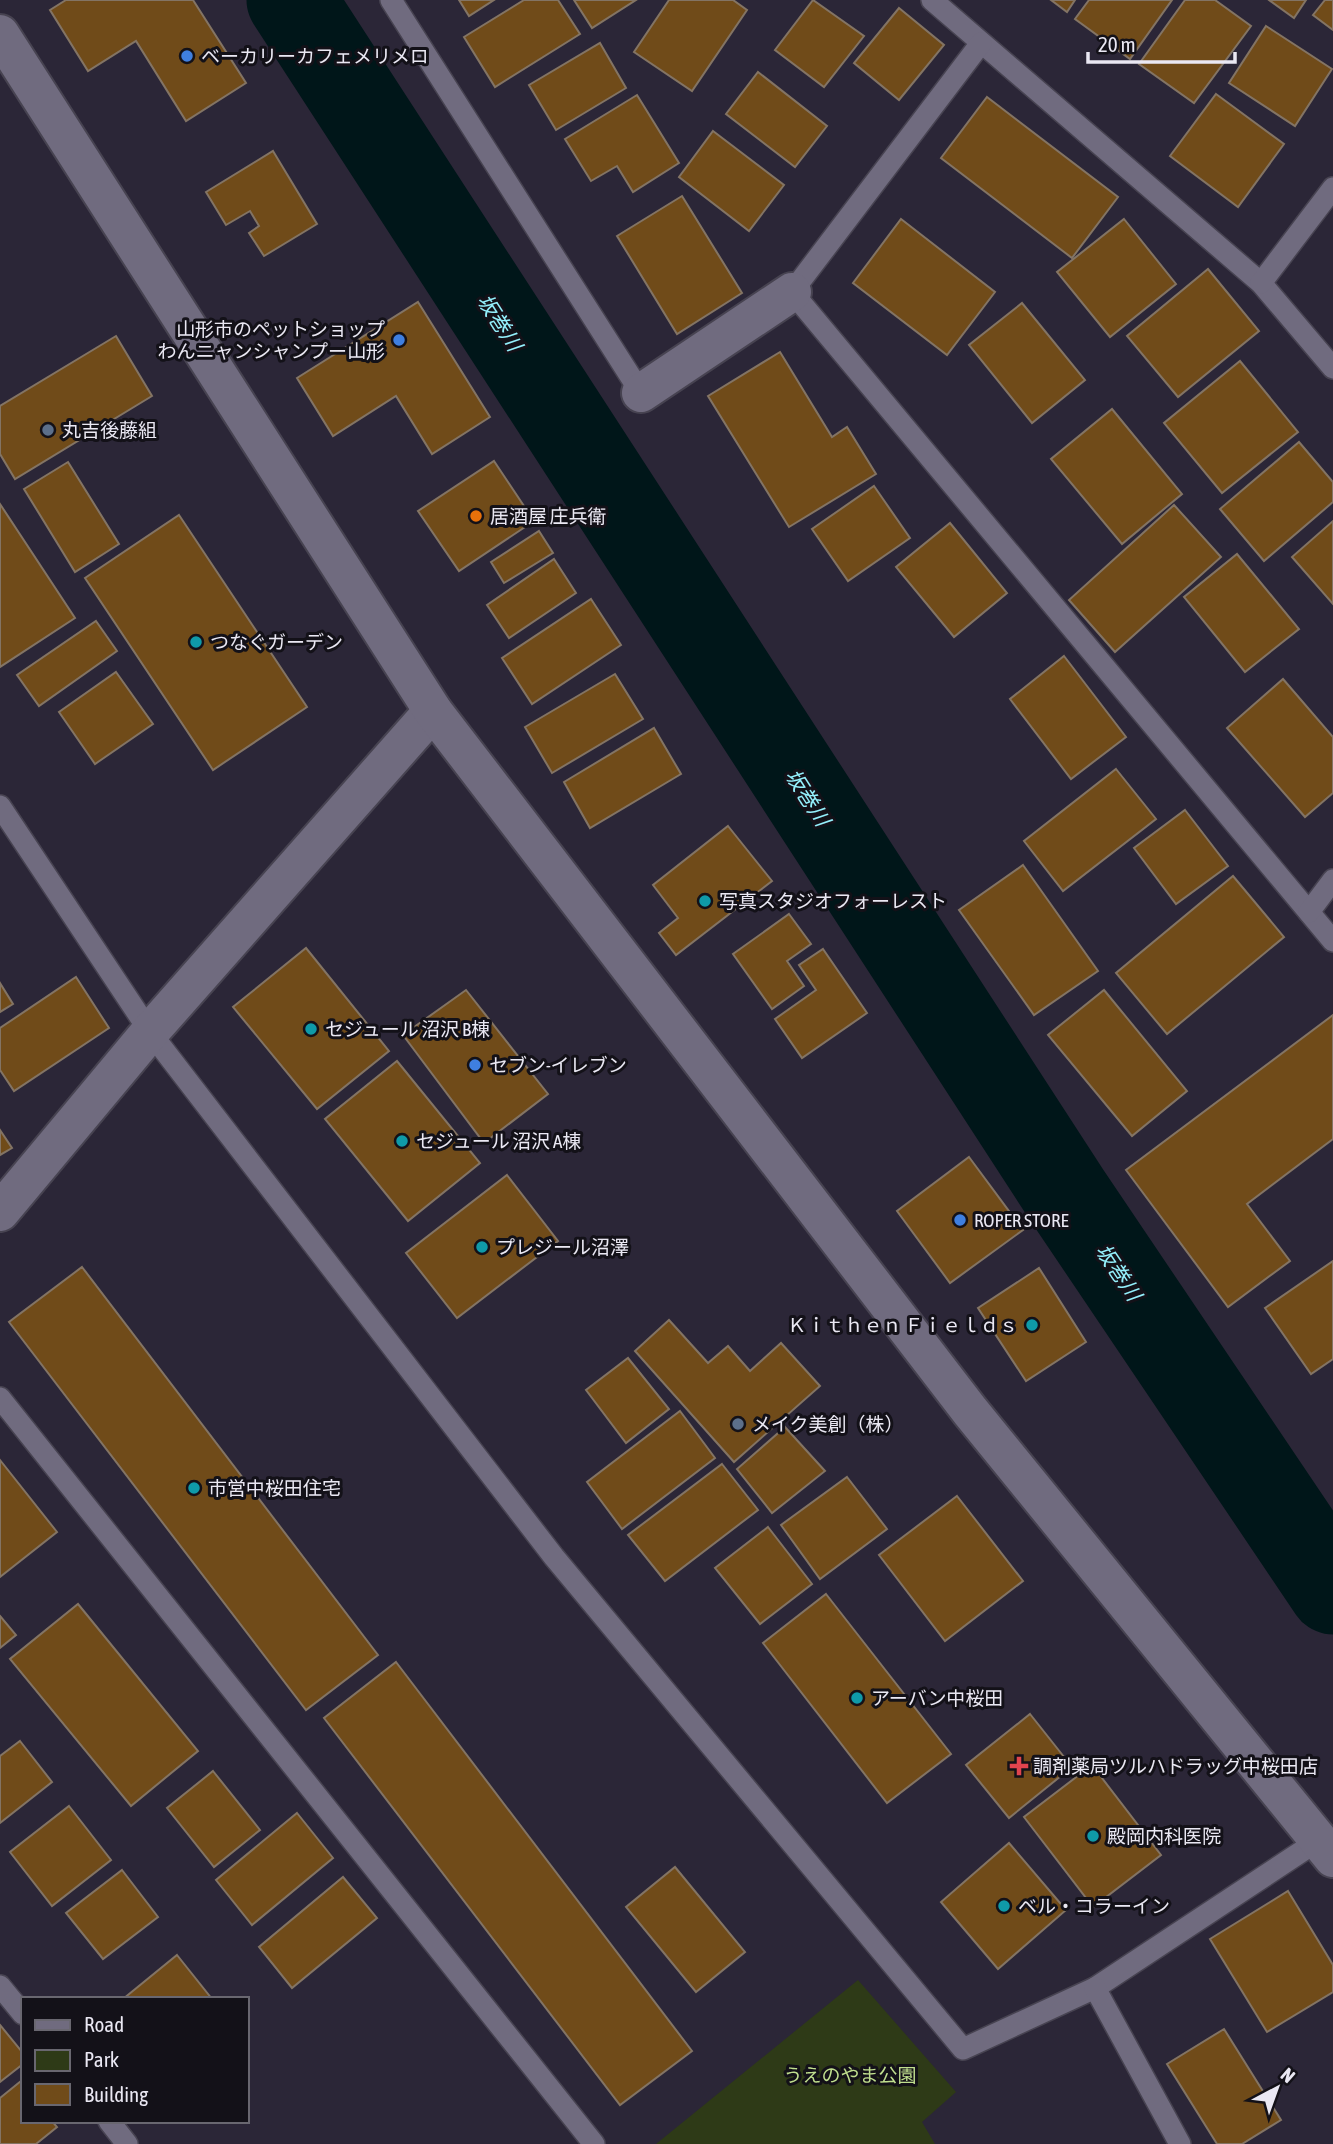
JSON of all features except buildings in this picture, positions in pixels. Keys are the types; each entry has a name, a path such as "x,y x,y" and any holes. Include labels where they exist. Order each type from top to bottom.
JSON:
{"street":[{"path":"0,34 433,711 970,1411 1326,1849"},
{"path":"641,393 792,292"},
{"path":"0,1212 150,1032 433,711"}],"lane":[{"path":"391,0 641,393"},
{"path":"932,0 1261,283 1333,368"},
{"path":"981,43 792,292 1333,941"},
{"path":"1261,283 1333,188"},
{"path":"0,806 150,1032 554,1557 963,2049 1095,1988 1326,1849"},
{"path":"1309,912 1333,880"},
{"path":"0,1398 594,2144"},
{"path":"0,1986 21,2012"},
{"path":"1095,1988 1180,2144"},
{"path":"111,2123 127,2144"}],"green space":[{"name":"うえのやま公園","path":"858,1980 956,2092 922,2122 935,2144 656,2144"}],"waterway":[{"name":"坂巻川","path":"291,0 1066,1194 1333,1590"}],"place":[{"name":"ベーカリーカフェメリメロ","path":"187,56"},
{"name":"山形市のペットショップ わんニャンシャンプー山形","path":"399,340"},
{"name":"丸吉後藤組","path":"48,430"},
{"name":"居酒屋 庄兵衛","path":"476,516"},
{"name":"つなぐガーデン","path":"196,642"},
{"name":"写真スタジオフォーレスト","path":"705,901"},
{"name":"セジュール 沼沢 B棟","path":"311,1029"},
{"name":"セブン-イレブン","path":"475,1065"},
{"name":"セジュール 沼沢 A棟","path":"402,1141"},
{"name":"ROPER STORE","path":"960,1220"},
{"name":"プレジール沼澤","path":"482,1247"},
{"name":"Ｋｉｔｈｅｎ Ｆｉｅｌｄｓ","path":"1032,1325"},
{"name":"メイク美創（株）","path":"738,1424"},
{"name":"市営中桜田住宅","path":"194,1488"},
{"name":"アーバン中桜田","path":"857,1698"},
{"name":"調剤薬局ツルハドラッグ中桜田店","path":"1019,1766"},
{"name":"殿岡内科医院","path":"1093,1836"},
{"name":"ベル・コラーイン","path":"1004,1906"}]}
